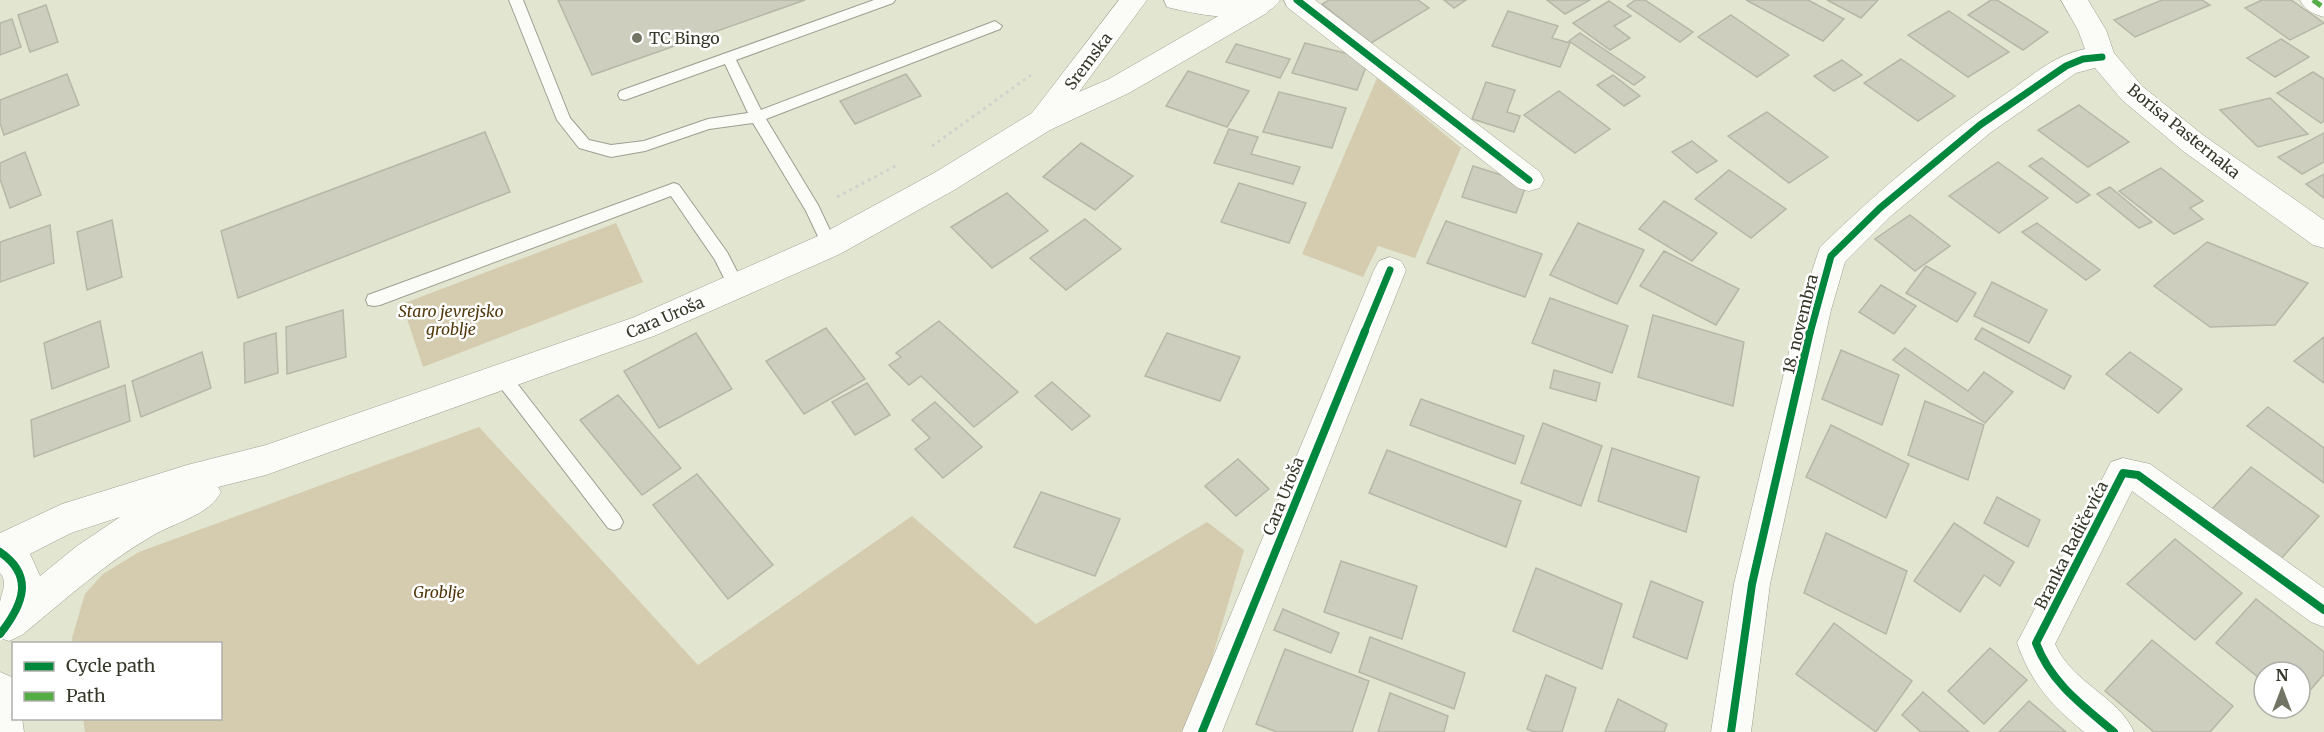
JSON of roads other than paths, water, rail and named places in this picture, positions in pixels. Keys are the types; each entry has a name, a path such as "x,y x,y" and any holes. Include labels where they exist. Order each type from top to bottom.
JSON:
{"street":[{"name":"Sremska","path":"1040,122 1134,0"},
{"path":"1177,0 1220,6 1262,3"},
{"path":"1297,0 1528,180"},
{"name":"Borisa Pasternaka","path":"2074,0 2092,30 2102,57 2132,93 2193,143 2324,236"},
{"path":"2313,0 2324,8"},
{"path":"1040,122 1119,86 1262,3"},
{"name":"18. novembra","path":"1731,732 1752,584 1815,310 1831,256 1880,208 1980,125 2066,66 2083,59 2102,57"},
{"name":"Cara Uroša","path":"266,460 643,327 829,244 945,181 1040,122"},
{"name":"Cara Uroša","path":"1202,732 1390,270"},
{"path":"0,552 62,520 187,480 266,460"},
{"path":"4,629 90,558 138,525 266,460"},
{"name":"Branka Radičevića","path":"2114,732 2055,681 2041,661 2036,643 2123,473 2138,475 2324,610"},
{"path":"0,552 11,558 19,567 23,579 23,592 4,629"},
{"path":"0,691 4,732"}],"lane":[{"path":"516,0 564,120 584,144 611,151 645,146 708,124 757,117 995,26"},
{"path":"625,95 888,0"},
{"path":"728,57 757,117 813,209 829,244"},
{"path":"374,300 674,189 721,256 736,285"},
{"path":"503,378 614,522"}],"place":[{"name":"TC Bingo","path":"637,38"}],"park label":[{"name":"Staro jevrejsko groblje","path":"451,320"},
{"name":"Groblje","path":"439,592"}]}
